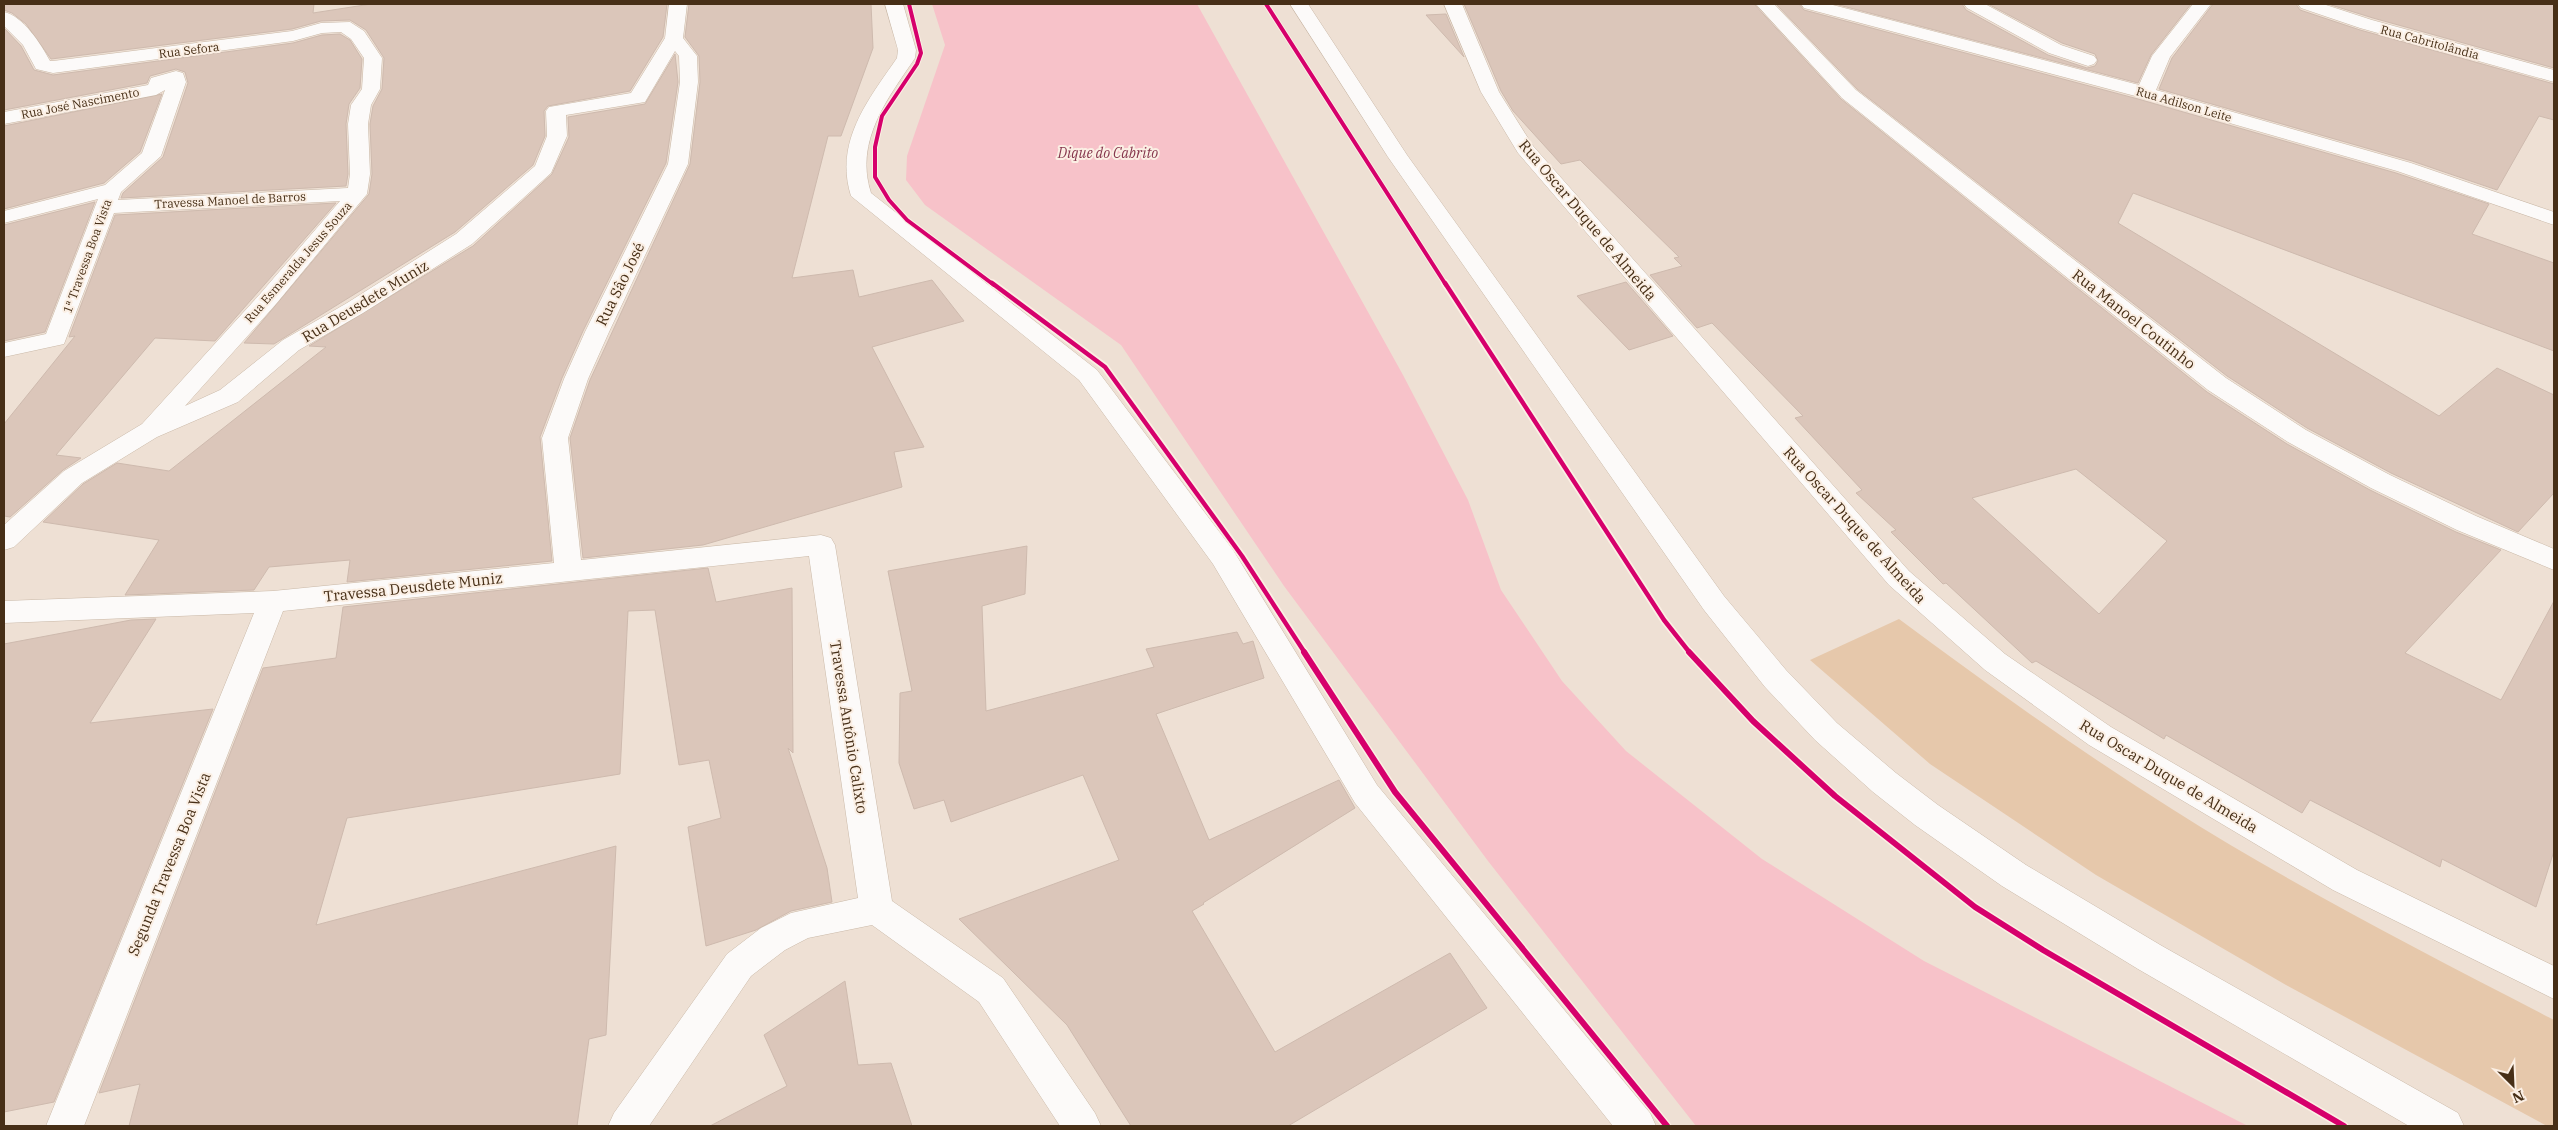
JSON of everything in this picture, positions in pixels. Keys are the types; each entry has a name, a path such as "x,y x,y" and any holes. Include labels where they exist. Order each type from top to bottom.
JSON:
{"street":[{"path":"674,38 678,4"},
{"path":"894,4 907,50 906,58 866,119 858,160 856,185 861,196 1088,375 1223,557 1366,794 1637,1126"},
{"path":"1299,4 1398,157 1714,603 1765,667 1844,747 1899,794 1955,836 2078,916 2445,1126"},
{"name":"Rua Oscar Duque de Almeida","path":"1453,4 1490,92 1525,149 1840,511 1900,578 1947,622 2046,699 2100,736 2192,791 2345,880 2554,983"},
{"name":"Rua Manoel Coutinho","path":"1765,4 1849,94 2233,395 2336,458 2420,503 2554,560"},
{"name":"Rua Adilson Leite","path":"1810,4 2148,85 2404,167 2554,219"},
{"path":"1973,4 2054,49 2148,85 2169,43 2186,27 2202,4"},
{"name":"Rua Cabritolândia","path":"2307,4 2366,24 2554,76"},
{"name":"Rua Sefora","path":"4,17 31,42 44,65 53,67 294,36 334,26 344,26 358,34"},
{"name":"Rua Esmeralda Jesus Souza","path":"148,431 268,299 357,194 360,174 358,124 361,105 372,89 373,58 358,34"},
{"name":"Rua Deusdete Muniz","path":"4,540 73,477 148,431 229,396 291,346 464,239 544,169 557,136 556,112 638,98 674,38"},
{"name":"Rua Sâo José","path":"568,570 555,438 576,379 597,332 678,164 689,82 688,56 674,38"},
{"name":"1ª Travessa Boa Vista","path":"4,350 56,339 108,198 151,156 174,95 176,78 158,82 156,89"},
{"name":"Rua José Nascimento","path":"4,118 156,89"},
{"name":"Travessa Manoel de Barros","path":"108,198 357,194"},
{"path":"4,217 108,198"},
{"name":"Travessa Deusdete Muniz","path":"4,612 274,602 821,545"},
{"name":"Travessa Antônio Calixto","path":"821,545 876,909"},
{"name":"Segunda Travessa Boa Vista","path":"65,1126 274,602"},
{"path":"627,1126 739,965 772,939 803,924 876,909 991,990 1082,1126"}],"shaded area":[{"path":"1899,619 2068,740 2137,787 2218,838 2361,919 2554,1020 2554,1126 2547,1126 2286,985 2096,875 1930,764 1810,660"}],"water":[{"name":"Dique do Cabrito","path":"932,4 1197,4 1403,375 1468,500 1501,590 1562,681 1626,751 1762,859 1924,961 2248,1126 1696,1126 1488,861 1284,586 1121,345 925,205 906,180 907,156 945,45"}],"building":[{"path":"4,4 314,4 313,13 371,4 667,4 663,37 630,91 548,106 544,111 545,136 533,165 455,232 274,344 244,343 369,194 372,174 370,124 373,106 382,89 384,58 366,30 350,20 321,21 292,29 51,59 26,24 12,13 4,10"},
{"path":"689,4 871,4 873,48 841,136 828,136 792,278 853,270 859,297 932,280 964,321 872,347 924,447 894,452 902,487 703,545 583,558 570,438 590,380 690,164 700,82 699,56 685,37"},
{"path":"1464,4 1754,4 1841,99 2207,392 2287,444 2370,490 2456,532 2501,550 2405,653 2501,700 2554,601 2554,851 2536,907 2442,859 2440,867 2310,800 2302,813 2166,735 2164,739 2036,661 2032,663 1946,583 1943,584 1891,532 1896,530 1856,493 1862,490 1795,418 1803,416 1712,323 1697,328 1650,275 1682,266 1674,258 1679,257 1580,160 1561,164 1513,111 1501,91","holes":["2076,469 2167,541 2099,614 1972,498"]},
{"path":"1776,4 1799,4 1804,10 2138,99 2396,173 2489,204 2472,234 2554,263 2554,351 2133,193 2118,223 2439,416 2497,368 2554,395 2554,493 2518,532 2391,473 2307,428 2227,376 1857,89"},
{"path":"1835,4 1962,4 1966,10 2048,55 2087,68 2095,66 2098,61 2095,54 2062,43 1988,4 2191,4 2151,55 2138,83"},
{"path":"2213,4 2296,4 2300,10 2360,30 2554,84 2554,120 2539,116 2497,190 2412,161 2159,89 2172,58"},
{"path":"2328,4 2554,4 2554,68 2373,18"},
{"path":"1446,14 1464,57 1426,15"},
{"path":"4,28 21,46 34,70 53,75 293,43 322,35 340,34 350,40 362,59 360,88 349,104 346,124 348,174 346,186 121,198 123,193 163,157 188,83 185,72 176,69 150,76 147,83 4,110"},
{"path":"675,54 678,82 666,163 583,331 562,378 540,437 552,561 347,582 350,560 269,567 254,590 125,595 159,540 43,522 83,484 117,463 169,471 326,347 309,346 473,246 552,174 569,137 568,117 645,104"},
{"path":"162,94 140,152 104,183 4,209 4,126"},
{"path":"95,202 45,332 4,341 4,225"},
{"path":"336,203 215,341 155,338 56,455 81,458 63,470 10,517 4,516 4,424 75,336 69,337 115,215"},
{"path":"1626,282 1673,336 1629,350 1577,296"},
{"path":"1027,546 1025,594 982,606 986,711 1154,667 1146,649 1237,632 1243,644 1253,641 1264,678 1156,714 1209,840 1339,780 1355,808 1192,911 1275,1052 1450,953 1487,1008 1288,1126 1131,1126 1067,1025 959,919 1119,860 1083,775 951,822 944,800 914,809 899,763 900,693 912,691 888,571"},
{"path":"708,568 716,602 792,588 793,753 788,748 827,868 832,902 791,911 756,930 706,946 688,827 721,818 709,760 679,765 655,610 628,611 620,774 347,818 316,925 616,846 606,1035 589,1039 577,1126 129,1126 140,1084 99,1093 263,668 336,658 343,607"},
{"path":"156,619 90,723 213,709 54,1102 4,1112 4,644 131,620"},
{"path":"845,981 858,1065 891,1063 912,1126 710,1126 787,1086 764,1035"}],"cycle path":[{"path":"909,4 921,53 917,64 882,116 875,147 875,177 889,200 907,220 1105,367 1242,556 1395,792 1667,1126"},
{"path":"1266,4 1664,620 1703,669 1753,721 1835,796 1975,907 2043,950 2344,1126"}]}
